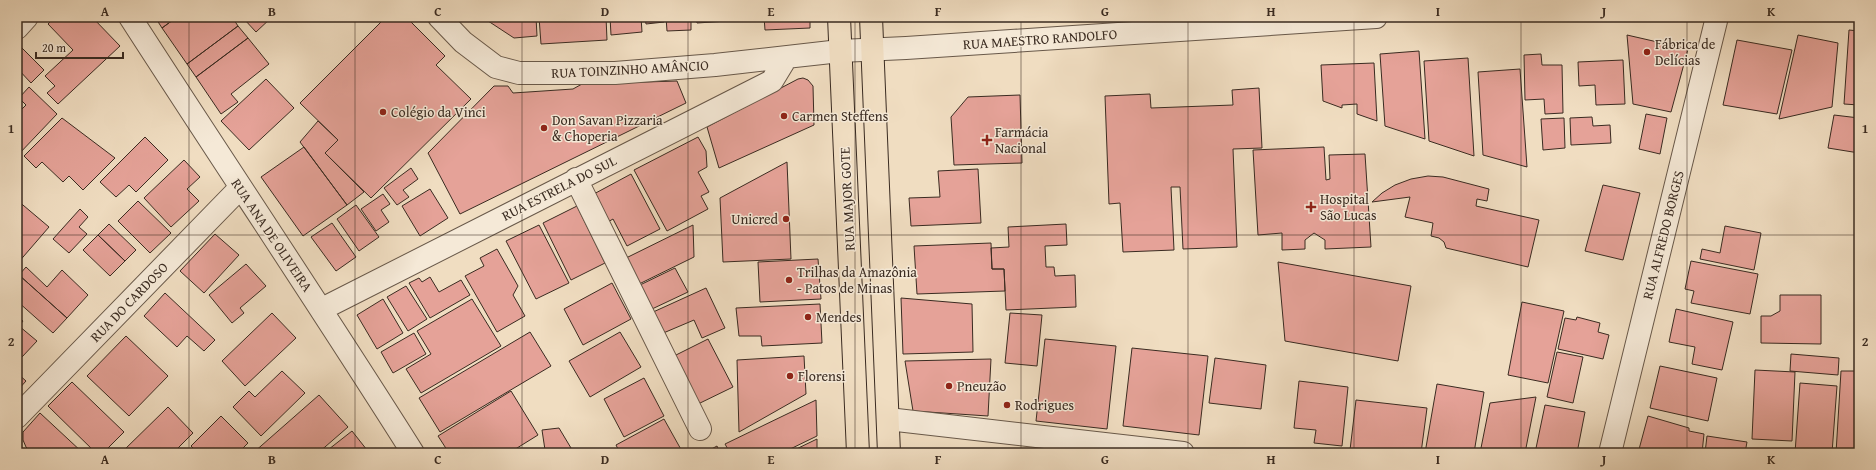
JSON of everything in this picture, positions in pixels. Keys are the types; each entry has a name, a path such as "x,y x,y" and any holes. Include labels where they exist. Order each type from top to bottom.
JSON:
{"main road":[{"name":"RUA MAJOR GOTE","path":"838,17 858,453"},
{"path":"871,17 889,453"}],"street":[{"path":"17,28 27,17"},
{"name":"RUA ANA DE OLIVEIRA","path":"130,17 240,188 322,309 413,453"},
{"name":"RUA TOINZINHO AMÂNCIO","path":"439,17 463,42 496,67 519,73 615,73 786,58 840,51"},
{"name":"RUA MAESTRO RANDOLFO","path":"840,51 1376,17"},
{"name":"RUA ALFREDO BORGES","path":"1610,453 1717,17"},
{"name":"RUA ESTRELA DO SUL","path":"322,309 576,178 772,81 786,58"},
{"path":"576,178 700,429"},
{"name":"RUA DO CARDOSO","path":"17,416 240,188"},
{"path":"888,419 1183,453"}],"building":[{"path":"55,17 92,17 120,46 58,104 47,93 55,86 45,76 73,50 48,24"},
{"path":"155,17 177,17 162,28"},
{"path":"177,17 232,17 238,26 187,64 162,28"},
{"path":"246,17 272,17 256,32 244,19"},
{"name":"Colégio da Vinci","path":"386,17 406,17 445,56 436,65 471,99 371,198 325,153 338,140 300,103"},
{"path":"482,17 536,17 537,36 514,38"},
{"path":"539,17 606,17 607,40 541,44"},
{"path":"610,17 641,17 642,32 611,35"},
{"path":"645,17 664,17 664,22 646,24"},
{"path":"666,17 691,17 691,30 667,31"},
{"path":"696,17 727,17 727,21 697,23"},
{"path":"764,17 810,17 810,28 765,30"},
{"path":"238,26 248,38 196,77 187,64"},
{"path":"1849,30 1859,31 1859,105 1844,104"},
{"path":"1627,35 1688,49 1671,112 1633,104"},
{"path":"1798,35 1838,43 1832,107 1779,119"},
{"path":"248,38 269,64 231,94 238,102 221,114 196,77"},
{"path":"1737,40 1792,50 1777,114 1723,105"},
{"path":"19,45 44,70 31,83 17,68 17,47"},
{"path":"1419,51 1425,139 1385,126 1380,54"},
{"path":"1541,54 1542,65 1562,65 1563,113 1545,114 1544,99 1525,100 1524,55"},
{"path":"1468,58 1474,156 1429,141 1424,61"},
{"path":"1623,60 1625,104 1596,105 1595,85 1579,86 1578,62"},
{"path":"1374,63 1377,121 1357,114 1357,104 1342,105 1342,108 1323,101 1321,65"},
{"path":"1520,69 1527,167 1483,155 1478,72"},
{"path":"803,78 808,80 813,86 814,125 719,168 707,127 798,79"},
{"path":"266,79 294,108 249,150 221,121"},
{"name":"Don Savan Pizzaria & Choperia","path":"677,81 686,103 460,214 428,153 494,86 508,86 513,93 573,89 582,84"},
{"path":"29,87 57,114 17,156 17,114 26,105 19,98"},
{"path":"1259,88 1262,148 1233,149 1237,247 1183,249 1180,187 1171,187 1174,250 1123,252 1120,203 1109,204 1105,96 1150,94 1151,108 1233,105 1232,90"},
{"name":"Farmácia Nacional","path":"1020,95 1022,163 954,165 951,117 968,97"},
{"path":"1646,114 1667,118 1660,154 1639,149"},
{"path":"1834,115 1859,118 1859,153 1828,148"},
{"path":"1592,117 1593,126 1610,125 1611,143 1571,145 1570,118"},
{"path":"62,118 115,158 83,190 69,176 63,182 42,162 36,168 24,156"},
{"path":"1564,118 1565,148 1543,150 1541,119"},
{"path":"318,121 338,140 325,153 364,192 347,205 300,142"},
{"path":"145,137 168,160 136,192 129,185 116,197 100,182"},
{"path":"698,137 706,151 707,167 698,172 709,192 701,196 708,209 667,231 634,170"},
{"path":"304,147 347,205 303,236 261,177"},
{"path":"1324,147 1326,180 1330,179 1329,155 1365,154 1371,247 1325,249 1325,240 1314,233 1305,240 1305,249 1282,250 1282,233 1258,235 1253,150"},
{"path":"184,160 200,177 187,189 199,201 171,227 144,198"},
{"path":"787,162 791,259 723,262 720,198"},
{"path":"411,168 418,179 403,190 409,197 397,205 384,188"},
{"path":"978,169 981,223 911,226 909,198 940,197 938,171"},
{"path":"631,174 660,229 627,246 613,219 606,223 592,195"},
{"path":"1428,176 1443,177 1489,189 1487,201 1477,199 1476,206 1539,220 1528,267 1446,248 1444,242 1439,238 1431,236 1433,223 1405,217 1410,197 1372,202 1382,193 1395,185 1411,179"},
{"path":"1603,185 1640,193 1623,260 1585,251"},
{"path":"430,189 448,218 420,236 402,206"},
{"path":"383,194 390,204 381,210 389,222 376,231 361,209"},
{"path":"17,200 49,227 17,264"},
{"path":"138,201 171,233 150,253 118,221"},
{"path":"356,205 379,237 359,251 337,219"},
{"path":"577,206 605,263 571,280 543,223"},
{"path":"80,209 88,217 79,227 87,234 69,253 53,239"},
{"path":"332,223 356,257 336,271 311,237"},
{"path":"109,224 136,250 125,261 98,235"},
{"path":"1066,224 1067,245 1045,246 1046,267 1054,267 1055,276 1075,275 1076,307 1006,310 1004,269 992,269 991,248 1009,247 1008,227"},
{"path":"539,225 569,283 536,299 506,241"},
{"path":"693,225 694,257 635,286 622,260"},
{"path":"1725,226 1761,233 1754,270 1700,259 1702,249 1720,253"},
{"path":"215,234 239,255 204,293 180,271"},
{"path":"98,235 125,261 110,276 83,250"},
{"path":"991,243 992,269 1004,269 1005,291 917,294 914,246"},
{"path":"497,249 518,286 513,295 525,316 497,332 465,276 484,266 480,258"},
{"name":"Trilhas da Amazônia - Patos de Minas","path":"818,259 821,299 760,302 758,262"},
{"path":"1691,261 1758,274 1750,314 1691,303 1694,291 1685,289"},
{"path":"1278,262 1411,286 1398,361 1285,341"},
{"path":"246,264 266,286 240,308 244,313 232,323 209,295"},
{"path":"26,267 47,287 62,270 88,295 67,318 19,275"},
{"path":"675,268 688,292 652,309 640,285"},
{"path":"19,275 67,318 53,333 17,301 17,278"},
{"path":"430,277 439,292 461,280 470,295 430,318 409,283 419,278 422,282"},
{"path":"612,283 631,319 583,345 564,309"},
{"path":"406,286 427,319 408,331 387,297"},
{"path":"706,288 725,328 702,338 694,320 661,334 651,313"},
{"path":"165,293 215,340 204,351 187,336 177,347 144,316"},
{"path":"1780,295 1821,295 1821,344 1761,343 1761,316 1771,316 1780,311"},
{"path":"901,298 972,304 973,352 903,354"},
{"path":"383,299 403,333 377,349 357,315"},
{"path":"472,299 501,346 421,393 406,369 431,354 417,331"},
{"path":"1522,302 1564,311 1548,383 1508,375"},
{"path":"820,304 822,343 762,346 761,336 739,336 736,308"},
{"path":"1676,309 1733,322 1722,370 1692,364 1695,347 1669,342"},
{"path":"272,313 296,338 245,386 222,361"},
{"path":"1010,313 1042,315 1037,366 1005,363"},
{"path":"17,316 23,321 19,326 37,341 22,357 17,353"},
{"path":"1577,317 1600,323 1598,332 1609,335 1603,359 1558,349 1565,318 1576,320"},
{"path":"530,332 551,366 440,432 419,398"},
{"path":"620,332 641,367 590,397 569,361"},
{"path":"414,333 426,354 393,373 381,352"},
{"path":"126,336 168,376 129,416 87,376"},
{"path":"708,339 733,387 696,405 672,357"},
{"path":"1045,339 1116,346 1107,429 1036,421"},
{"path":"1132,348 1208,356 1199,435 1123,426"},
{"path":"1557,352 1583,357 1573,403 1547,397"},
{"path":"1791,354 1839,358 1838,375 1790,371"},
{"path":"804,356 806,394 739,432 737,360"},
{"path":"1215,358 1266,365 1261,409 1209,403"},
{"name":"Pneuzão","path":"991,359 988,416 913,411 905,361"},
{"path":"1660,366 1717,378 1708,421 1650,408"},
{"path":"1755,370 1795,372 1792,441 1752,439"},
{"path":"282,371 305,393 261,436 233,407 249,391 255,397"},
{"path":"1841,371 1859,371 1859,453 1836,453"},
{"path":"17,373 26,381 17,391"},
{"path":"644,378 664,416 624,437 604,399"},
{"path":"1299,381 1348,387 1342,446 1314,443 1316,430 1294,428"},
{"path":"72,382 124,432 103,453 96,453 48,406"},
{"path":"1800,383 1837,386 1832,453 1795,453"},
{"path":"1437,384 1484,392 1474,453 1425,453"},
{"path":"511,391 538,435 509,453 449,453 438,436"},
{"path":"319,395 348,427 318,453 253,453"},
{"path":"1536,397 1525,453 1480,453 1490,403"},
{"path":"816,400 817,436 782,453 730,453 725,444"},
{"path":"1356,400 1427,408 1421,453 1375,453 1350,450"},
{"path":"1545,405 1585,412 1577,453 1535,453"},
{"path":"168,407 193,433 173,453 121,453"},
{"path":"40,413 83,453 32,453 26,447 23,440 23,432"},
{"path":"221,416 248,443 238,453 198,453 191,446"},
{"path":"1648,416 1689,428 1689,431 1704,434 1702,453 1638,453"},
{"path":"664,419 683,453 620,453 616,445"},
{"path":"559,428 574,453 540,453 545,450 542,430"},
{"path":"352,431 367,450 363,453 324,453"},
{"path":"1707,436 1747,442 1745,453 1705,453"},
{"path":"817,439 817,453 788,453"},
{"path":"717,446 720,453 704,453"}],"place":[{"name":"Fábrica de Delícias","path":"1647,52"},
{"name":"Colégio da Vinci","path":"383,112"},
{"name":"Carmen Steffens","path":"784,116"},
{"name":"Don Savan Pizzaria & Choperia","path":"544,128"},
{"name":"Farmácia Nacional","path":"987,140"},
{"name":"Hospital São Lucas","path":"1311,207"},
{"name":"Unicred","path":"786,219"},
{"name":"Trilhas da Amazônia - Patos de Minas","path":"789,280"},
{"name":"Mendes","path":"808,317"},
{"name":"Florensi","path":"790,376"},
{"name":"Pneuzão","path":"949,386"},
{"name":"Rodrigues","path":"1007,405"}]}
